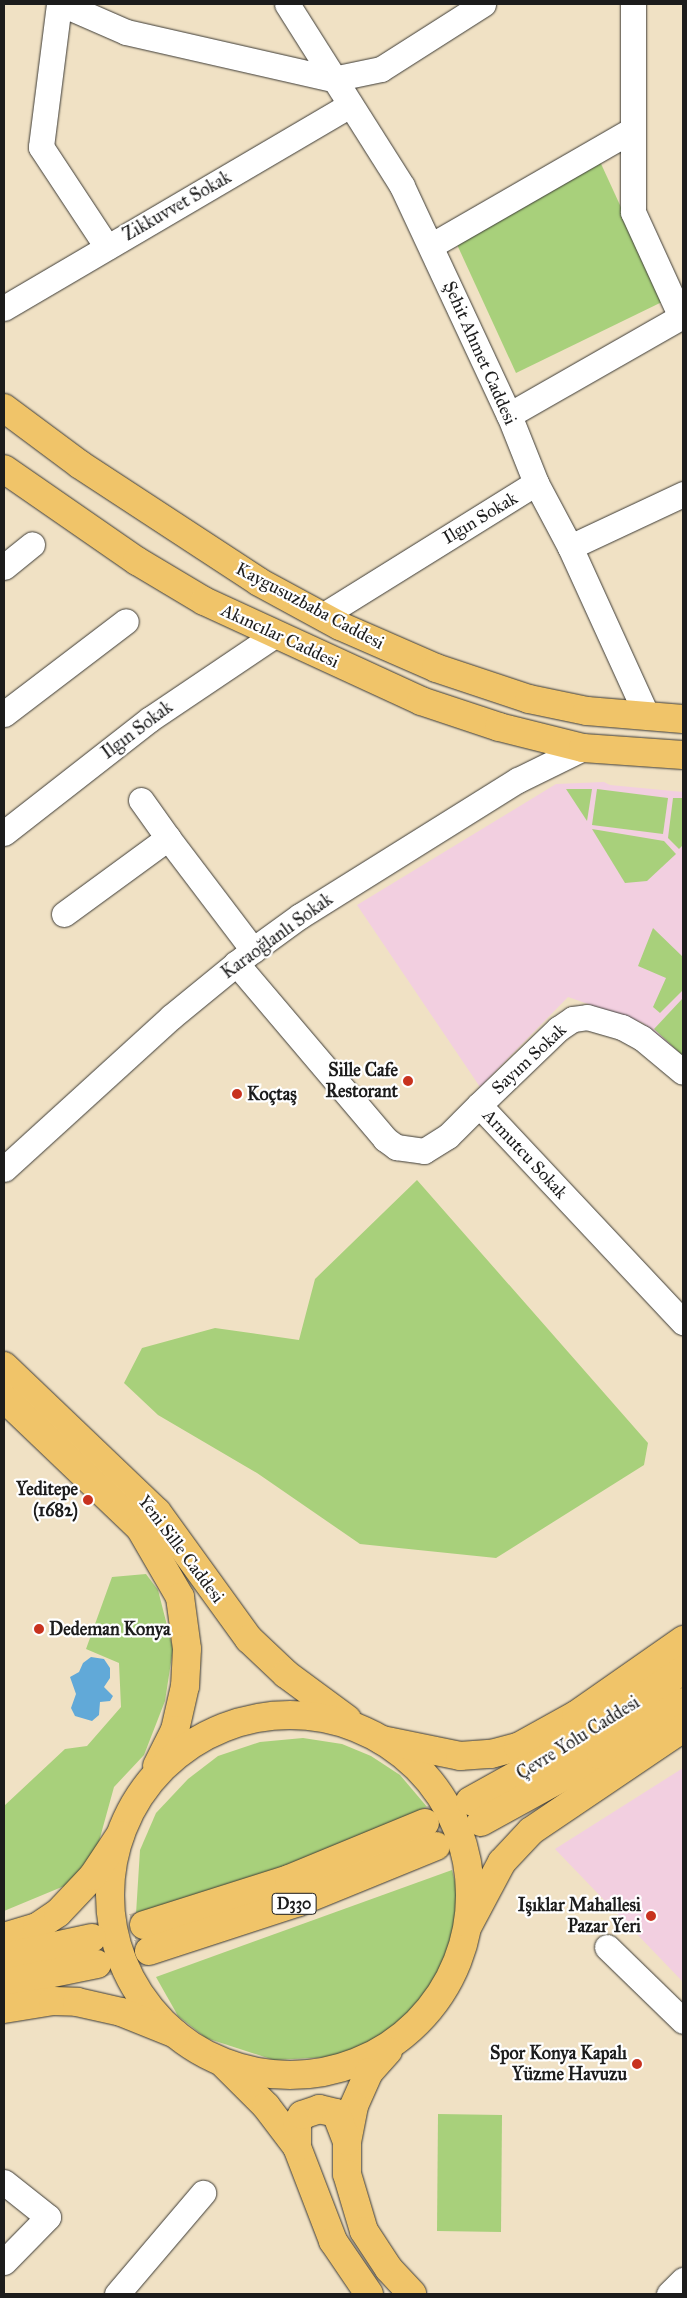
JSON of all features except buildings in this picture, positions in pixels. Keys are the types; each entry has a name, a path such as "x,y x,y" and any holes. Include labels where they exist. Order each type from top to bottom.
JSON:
{"main road":[{"name":"Kaygusuzbaba Caddesi","path":"4,408 79,464 251,577 322,616 436,668 529,699 587,711 683,719"},
{"name":"Akıncılar Caddesi","path":"4,469 137,561 204,601 421,701 499,727 583,748"},
{"path":"583,748 683,756"},
{"name":"Yeni Sille Caddesi","path":"4,1366 157,1512 234,1620 267,1657 371,1734 408,1758 429,1780 454,1818 468,1863 471,1893 469,1924"},
{"name":"Yeni Sille Caddesi","path":"4,1398 140,1528 180,1597 187,1649 185,1686 174,1730 148,1784 120,1835"},
{"path":"148,1784 191,1745 244,1721 303,1715 460,1756 492,1754 518,1747 576,1715 683,1640"},
{"name":"Çevre Yolu Caddesi","path":"683,1670 476,1812 600,1756 683,1702"},
{"path":"412,2294 389,2269 364,2231 350,2192 347,2141 359,2091 369,2072 399,2038 427,2012 449,1982 461,1954 469,1924 502,1862 531,1831 683,1728"},
{"path":"4,1937 37,1927 58,1913 93,1876 120,1835"},
{"path":"120,1835 111,1874 114,1933 136,1989 176,2034"},
{"name":"D330","path":"146,1938 271,1885 430,1835"},
{"path":"4,1957 94,1951 4,1983"},
{"path":"4,2008 53,2001 77,2002 121,2012 176,2034 220,2060 266,2106 297,2147 332,2241 369,2294"},
{"path":"220,2060 276,2074 320,2072 361,2060 399,2038"},
{"path":"297,2147 297,2124 302,2116 319,2109 336,2113 347,2141"}],"street":[{"path":"107,247 40,147 60,4 126,32 332,79 381,69 483,4"},
{"name":"Şehit Ahmet Caddesi","path":"287,4 332,79 402,186 432,245 509,415 536,484 570,547 647,716"},
{"path":"509,415 681,317 633,212 632,4"},
{"name":"Zikkuvvet Sokak","path":"4,308 350,106"},
{"path":"432,245 632,130"},
{"name":"Ilgın Sokak","path":"322,616 536,484"},
{"path":"570,547 683,494"},
{"path":"4,567 32,544"},
{"path":"4,714 126,621"},
{"name":"Ilgın Sokak","path":"4,833 150,719 276,634"},
{"name":"Karaoğlanlı Sokak","path":"4,1169 171,1017 244,957 300,916 518,780 583,748"},
{"name":"Armutcu Sokak","path":"141,800 168,838 244,957 385,1139 396,1147 424,1151 436,1146 480,1106 683,1322"},
{"path":"64,914 168,838"},
{"name":"Sayım Sokak","path":"480,1106 558,1029 573,1019 587,1017 622,1027 642,1038 683,1072"},
{"path":"607,1947 683,2021"},
{"path":"4,2182 48,2217 4,2262"},
{"path":"116,2294 203,2193"}],"shaded area":[{"path":"604,782 610,785 683,792 683,1057 643,1023 568,997 480,1087 357,905 556,784"},
{"name":"Işıklar Mahallesi Pazar Yeri","path":"683,1768 683,1982 555,1849"}],"green space":[{"path":"597,155 664,301 516,373 454,238"},
{"path":"566,789 592,789 587,821"},
{"path":"597,789 668,798 663,834 592,825"},
{"path":"673,798 683,798 683,845 679,849 668,838"},
{"path":"592,829 664,841 676,854 647,881 625,883"},
{"path":"653,928 683,957 683,990 660,1013 653,1007 666,978 638,966"},
{"path":"683,998 683,1054 682,1055 654,1029"},
{"path":"417,1180 648,1443 644,1465 496,1558 360,1544 257,1473 158,1415 124,1383 142,1348 215,1328 299,1340 315,1279"},
{"path":"146,1574 158,1590 173,1649 165,1701 144,1755 114,1787 98,1845 69,1884 4,1911 4,1806 65,1749 87,1746 121,1707 119,1663 86,1649 112,1577"},
{"path":"303,1738 342,1744 371,1756 400,1775 428,1808 275,1874 136,1914 140,1850 156,1813 188,1779 218,1756 260,1742"},
{"path":"452,1870 460,1901 451,1951 417,2008 389,2034 349,2056 274,2060 206,2038 178,2016 156,1977"},
{"path":"438,2114 502,2115 501,2232 437,2231"}],"water":[{"path":"91,1657 104,1659 110,1668 110,1678 104,1687 113,1696 110,1701 100,1702 99,1715 92,1721 75,1716 71,1708 76,1694 70,1677 79,1672 83,1663"}],"tunnel":[{"path":"425,1823 470,1801"},
{"path":"436,1846 481,1822"},
{"path":"92,1938 144,1925"},
{"path":"97,1964 149,1951"}],"place":[{"name":"Sille Cafe Restorant","path":"408,1081"},
{"name":"Koçtaş","path":"237,1094"},
{"name":"Yeditepe (1682)","path":"88,1500"},
{"name":"Dedeman Konya","path":"39,1629"},
{"name":"Işıklar Mahallesi Pazar Yeri","path":"651,1916"},
{"name":"Spor Konya Kapalı Yüzme Havuzu","path":"637,2064"}]}
